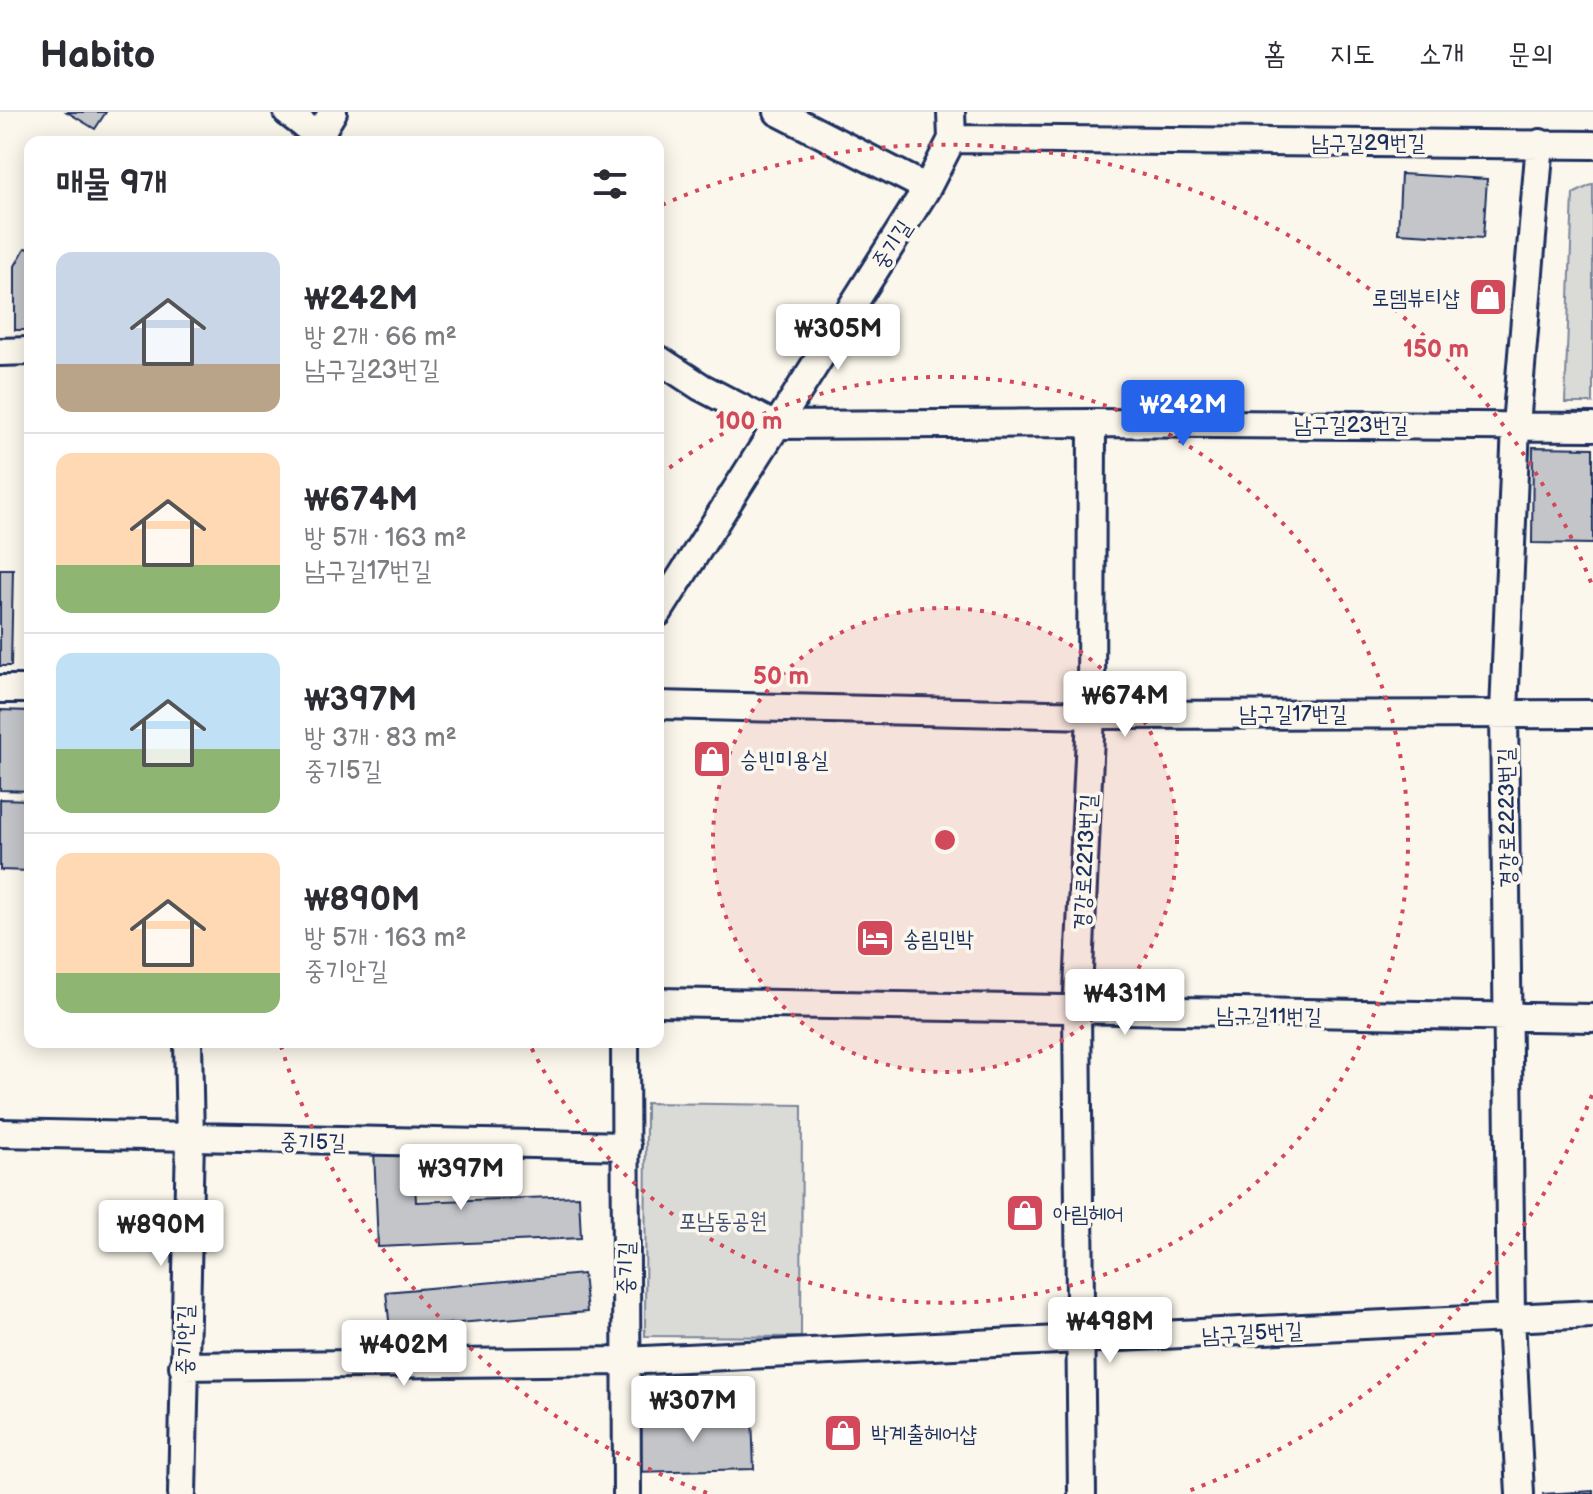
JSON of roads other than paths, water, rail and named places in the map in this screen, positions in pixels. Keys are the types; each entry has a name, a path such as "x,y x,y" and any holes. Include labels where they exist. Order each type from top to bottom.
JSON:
{"street":[{"path":"287,112 315,136"},
{"path":"322,136 333,112"},
{"path":"778,112 927,188"},
{"name":"중기길","path":"664,603 774,425 927,188 952,139 951,112"},
{"name":"남구길29번길","path":"952,139 1593,145"},
{"name":"경강로2223번길","path":"1520,1494 1511,1318 1504,712 1516,425 1540,143"},
{"path":"0,352 24,351"},
{"path":"664,363 701,387 774,425"},
{"name":"남구길23번길","path":"774,425 1092,423 1593,427"},
{"name":"경강로2213번길","path":"1082,1494 1077,1012 1091,715 1092,423"},
{"path":"0,689 24,689"},
{"name":"남구길17번길","path":"664,705 1091,715 1593,714"},
{"name":"남구길11번길","path":"664,1002 1077,1012 1593,1018"},
{"name":"중기안길","path":"182,1494 190,1139 188,1048"},
{"name":"중기길","path":"625,1048 624,1361 627,1494"},
{"name":"중기5길","path":"0,1133 627,1146"},
{"name":"남구길5번길","path":"183,1366 624,1361 1593,1314"}],"place":[{"name":"로뎀뷰티샵","path":"1488,297"},
{"name":"승빈미용실","path":"712,759"},
{"name":"송림민박","path":"875,938"},
{"name":"아림헤어","path":"1025,1213"},
{"name":"박계출헤어샵","path":"843,1433"}],"park label":[{"name":"포남동공원","path":"723,1220"}]}
